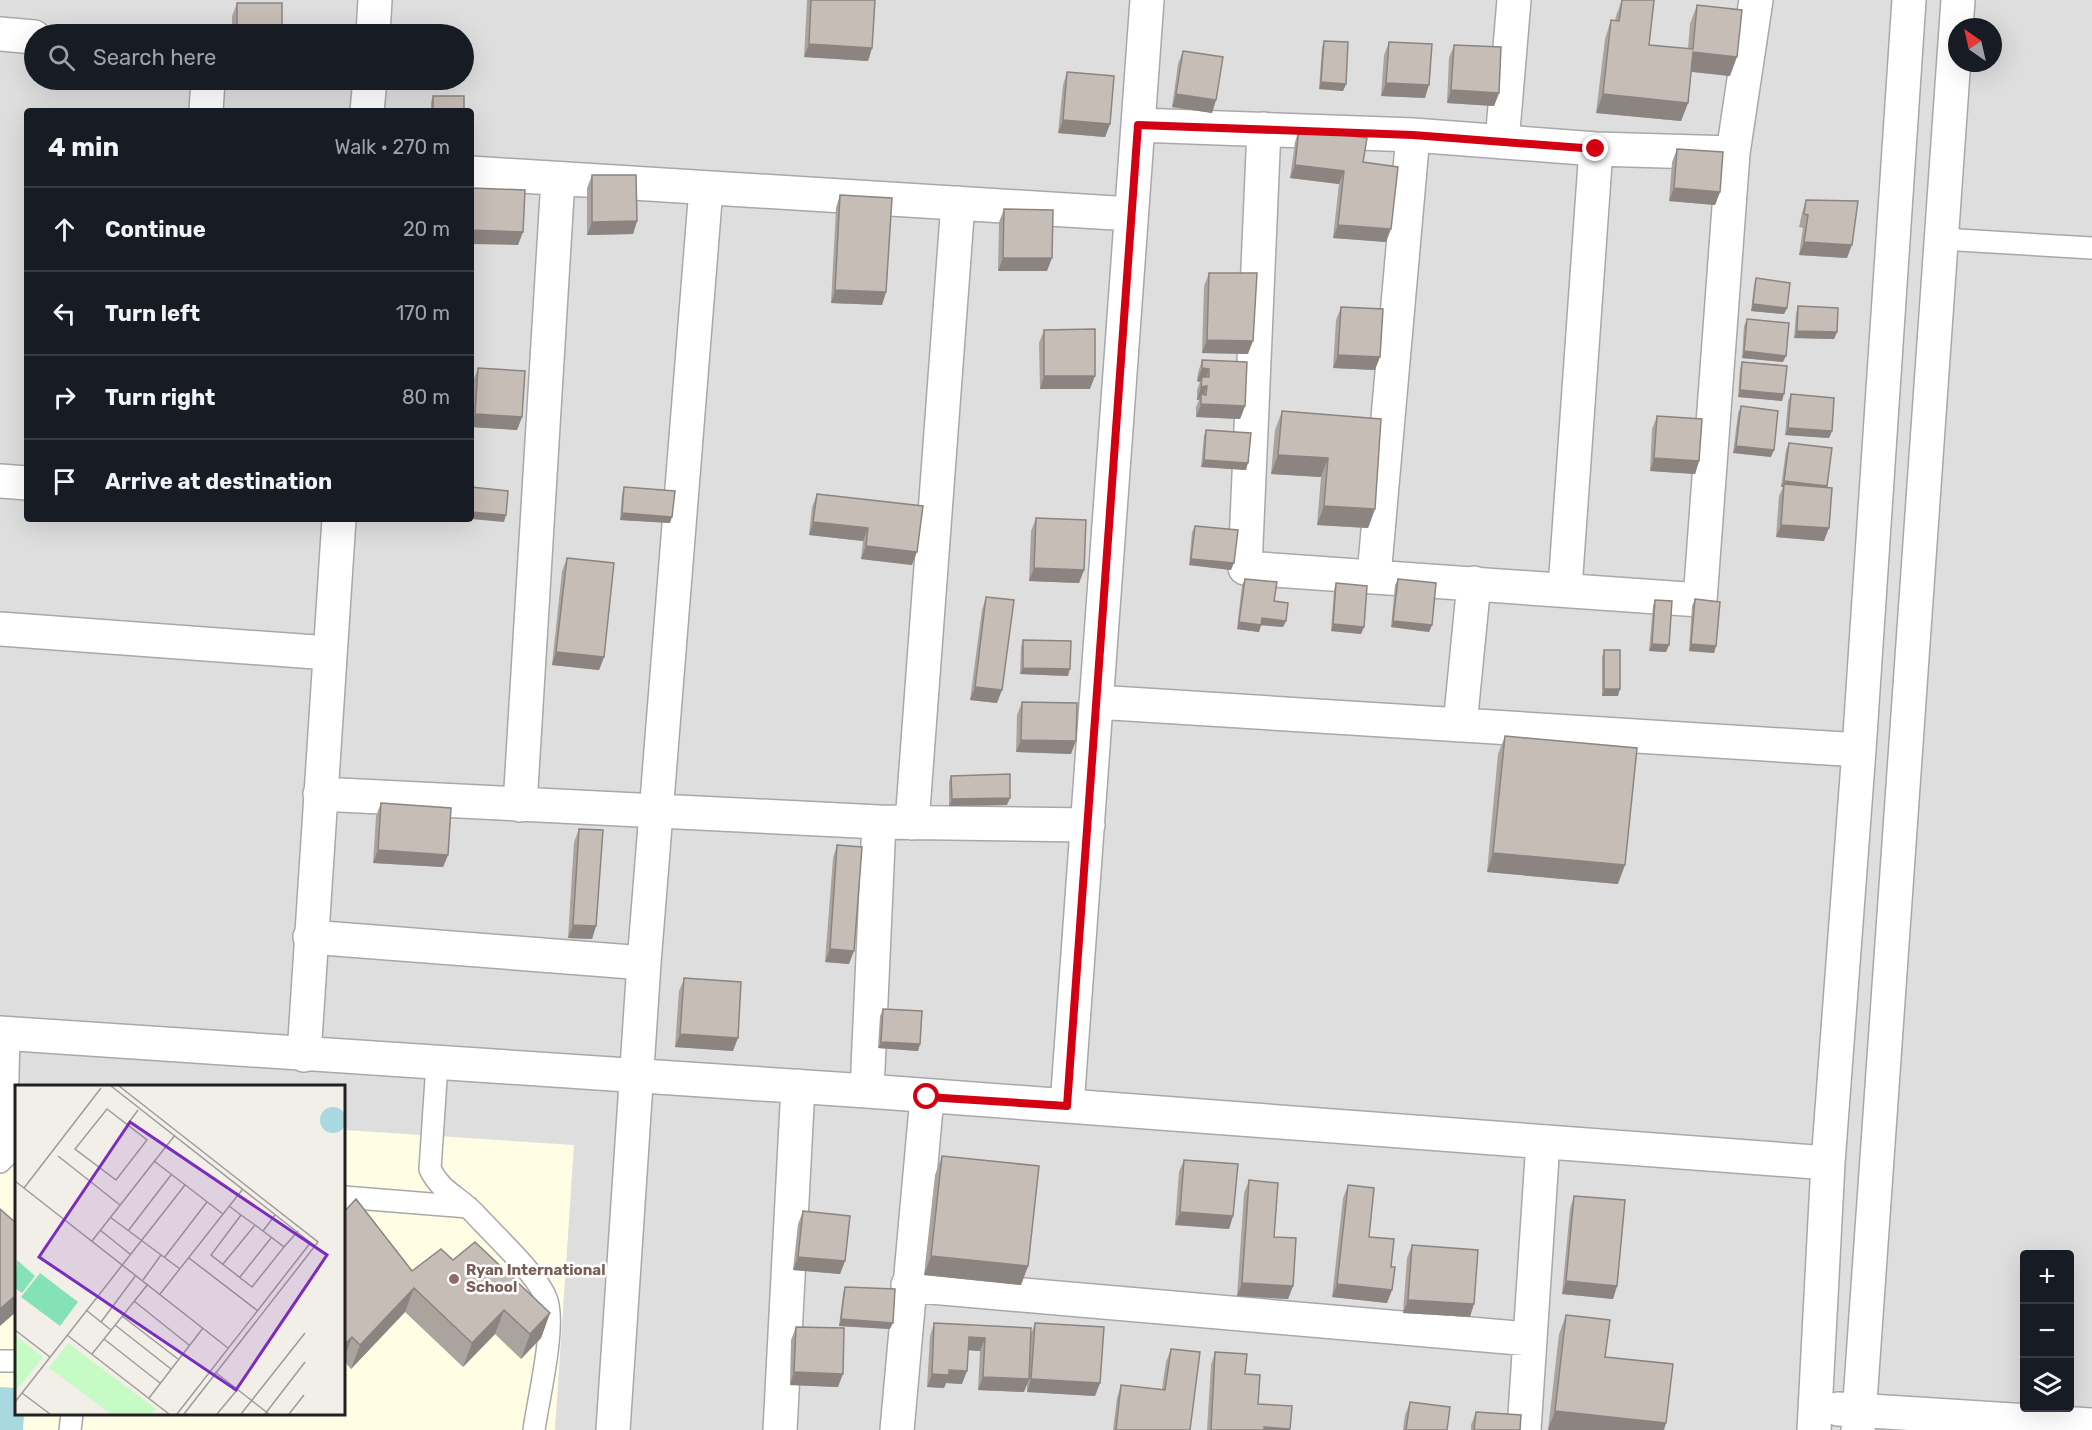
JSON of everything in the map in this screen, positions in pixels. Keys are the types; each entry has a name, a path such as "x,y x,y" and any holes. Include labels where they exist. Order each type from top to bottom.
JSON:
{"street":[{"path":"374,24 375,0"},
{"path":"1067,1106 1147,0"},
{"path":"1502,142 1514,0"},
{"path":"1264,129 1245,568 1565,588 1700,600 1733,153 1756,0"},
{"path":"1909,0 1860,750 1828,1163 1814,1419 2092,1425"},
{"path":"1859,1420 1958,0"},
{"path":"0,34 24,36"},
{"path":"206,108 207,90"},
{"path":"368,108 369,90"},
{"path":"1138,125 1413,135 1596,149 1733,153"},
{"path":"1374,576 1413,135"},
{"path":"1565,588 1596,149"},
{"path":"474,173 1131,214"},
{"path":"520,805 558,179"},
{"path":"613,1430 644,963 706,188"},
{"path":"912,823 958,203"},
{"path":"0,481 24,483"},
{"path":"304,1055 339,522"},
{"path":"1460,724 1474,583"},
{"path":"0,629 329,653"},
{"path":"1096,702 1860,750"},
{"path":"320,794 879,822 1088,825"},
{"path":"867,1091 879,822"},
{"path":"310,937 644,963"},
{"path":"4,1034 798,1086 1828,1163"},
{"path":"780,1430 798,1086"},
{"path":"897,1430 908,1286 927,1097"},
{"path":"1524,1430 1544,1142"},
{"path":"908,1286 1529,1339"}],"lane":[{"path":"1942,239 2092,248"},
{"path":"0,1162 6,1156 4,1034"},
{"path":"437,1064 430,1169 437,1185 468,1207 532,1276 546,1298 550,1319 534,1430"},
{"path":"0,1170 15,1171"},
{"path":"345,1197 468,1207"},
{"path":"0,1360 15,1361"},
{"path":"70,1430 72,1415"}],"shaded area":[{"path":"0,0 2092,0 2092,1430 0,1430"},
{"name":"Ryan International School","path":"0,1109 15,1110 15,1415 345,1415 345,1130 574,1145 555,1430 0,1430"}],"water":[{"path":"0,1387 15,1388 15,1415 24,1415 23,1430 0,1430"}],"building":[{"path":"811,0 875,0 872,48 809,44"},
{"path":"1622,0 1654,0 1649,45 1693,49 1697,5 1742,10 1737,57 1693,52 1688,103 1603,94 1611,20 1619,21"},
{"path":"237,3 282,3 282,24 237,24"},
{"path":"1324,41 1348,42 1346,84 1321,82"},
{"path":"1389,42 1432,44 1429,85 1386,83"},
{"path":"1454,45 1501,47 1499,93 1451,90"},
{"path":"1183,51 1223,57 1216,100 1176,94"},
{"path":"1067,72 1114,76 1110,124 1063,120"},
{"path":"433,96 464,96 464,108 433,108"},
{"path":"1299,129 1367,138 1363,162 1398,167 1391,229 1338,225 1344,171 1295,165"},
{"path":"1677,149 1723,152 1720,192 1674,188"},
{"path":"592,175 636,175 637,221 592,222"},
{"path":"474,188 525,190 523,232 474,230"},
{"path":"840,195 892,198 886,292 835,290"},
{"path":"1806,200 1858,201 1852,245 1804,242 1808,215 1804,214"},
{"path":"1004,209 1053,210 1052,258 1003,258"},
{"path":"1209,273 1257,273 1253,341 1207,340"},
{"path":"1756,278 1790,283 1787,308 1753,304"},
{"path":"1798,306 1838,308 1837,332 1797,331"},
{"path":"1341,307 1383,309 1380,357 1338,355"},
{"path":"1747,319 1789,323 1786,356 1744,351"},
{"path":"1095,329 1095,376 1044,376 1044,330"},
{"path":"1202,360 1247,362 1245,406 1201,404 1201,394 1206,395 1207,386 1201,387 1202,377 1209,377 1209,369 1202,368"},
{"path":"1742,362 1787,366 1784,394 1740,390"},
{"path":"478,368 525,371 522,417 475,414"},
{"path":"1791,394 1834,398 1832,431 1788,428"},
{"path":"1741,406 1778,411 1774,450 1736,446"},
{"path":"1282,411 1381,419 1375,509 1324,506 1328,458 1278,455"},
{"path":"1657,416 1702,419 1699,461 1654,458"},
{"path":"1206,430 1251,433 1248,463 1204,460"},
{"path":"1789,443 1832,448 1827,486 1784,481"},
{"path":"1784,484 1832,488 1829,528 1781,525"},
{"path":"474,487 508,491 506,515 474,512"},
{"path":"624,487 675,491 672,517 622,513"},
{"path":"817,494 923,506 917,552 866,546 868,528 813,522"},
{"path":"1036,518 1086,520 1084,570 1034,568"},
{"path":"1195,526 1238,530 1234,563 1191,559"},
{"path":"567,558 614,563 604,657 556,652"},
{"path":"1245,579 1277,582 1274,601 1288,603 1286,621 1262,618 1261,625 1239,622"},
{"path":"1398,579 1436,583 1432,625 1393,621"},
{"path":"1336,583 1367,586 1364,627 1333,624"},
{"path":"986,597 1014,600 1002,690 975,687"},
{"path":"1695,599 1720,602 1716,646 1691,644"},
{"path":"1655,600 1672,601 1669,645 1652,644"},
{"path":"1023,640 1071,641 1070,669 1023,668"},
{"path":"1604,650 1620,650 1620,689 1604,689"},
{"path":"1022,702 1077,703 1076,741 1021,740"},
{"path":"1505,736 1637,748 1625,865 1493,853"},
{"path":"1010,774 1010,798 952,799 951,776"},
{"path":"381,803 451,808 448,855 378,850"},
{"path":"579,829 603,830 596,926 573,925"},
{"path":"837,845 862,847 854,951 830,949"},
{"path":"684,978 741,982 738,1038 680,1034"},
{"path":"883,1009 922,1011 920,1044 881,1042"},
{"path":"942,1156 1039,1166 1028,1266 931,1256"},
{"path":"1184,1160 1238,1164 1233,1216 1180,1212"},
{"path":"1249,1180 1278,1183 1274,1237 1296,1238 1293,1286 1242,1283"},
{"path":"1348,1185 1374,1188 1369,1237 1394,1239 1391,1267 1395,1267 1392,1290 1337,1284"},
{"path":"1574,1196 1625,1200 1617,1286 1566,1281"},
{"path":"356,1199 412,1271 441,1249 453,1260 475,1242 550,1313 530,1334 504,1310 472,1343 414,1288 360,1345 352,1337 345,1344 345,1211"},
{"path":"0,1209 15,1222 15,1296 0,1309"},
{"path":"803,1211 850,1216 845,1261 798,1257"},
{"path":"1412,1245 1478,1250 1474,1304 1408,1300"},
{"path":"845,1287 895,1289 893,1323 841,1319"},
{"path":"1566,1315 1610,1320 1605,1357 1673,1364 1666,1423 1555,1411"},
{"path":"934,1323 1031,1328 1029,1379 983,1377 985,1338 969,1337 967,1371 949,1370 949,1375 932,1374"},
{"path":"1035,1323 1104,1327 1100,1383 1031,1379"},
{"path":"796,1327 844,1328 843,1374 794,1372"},
{"path":"1171,1349 1200,1352 1190,1430 1116,1430 1121,1385 1165,1390"},
{"path":"1215,1352 1247,1354 1245,1374 1260,1375 1258,1404 1292,1406 1290,1429 1264,1427 1264,1430 1211,1430"},
{"path":"1410,1402 1450,1407 1447,1430 1406,1430"},
{"path":"1476,1412 1521,1415 1520,1430 1474,1430"}],"place":[{"name":"Ryan International School","path":"454,1279"}],"route":[{"path":"927,1097 1067,1106 1138,125 1413,135 1596,149"}]}
